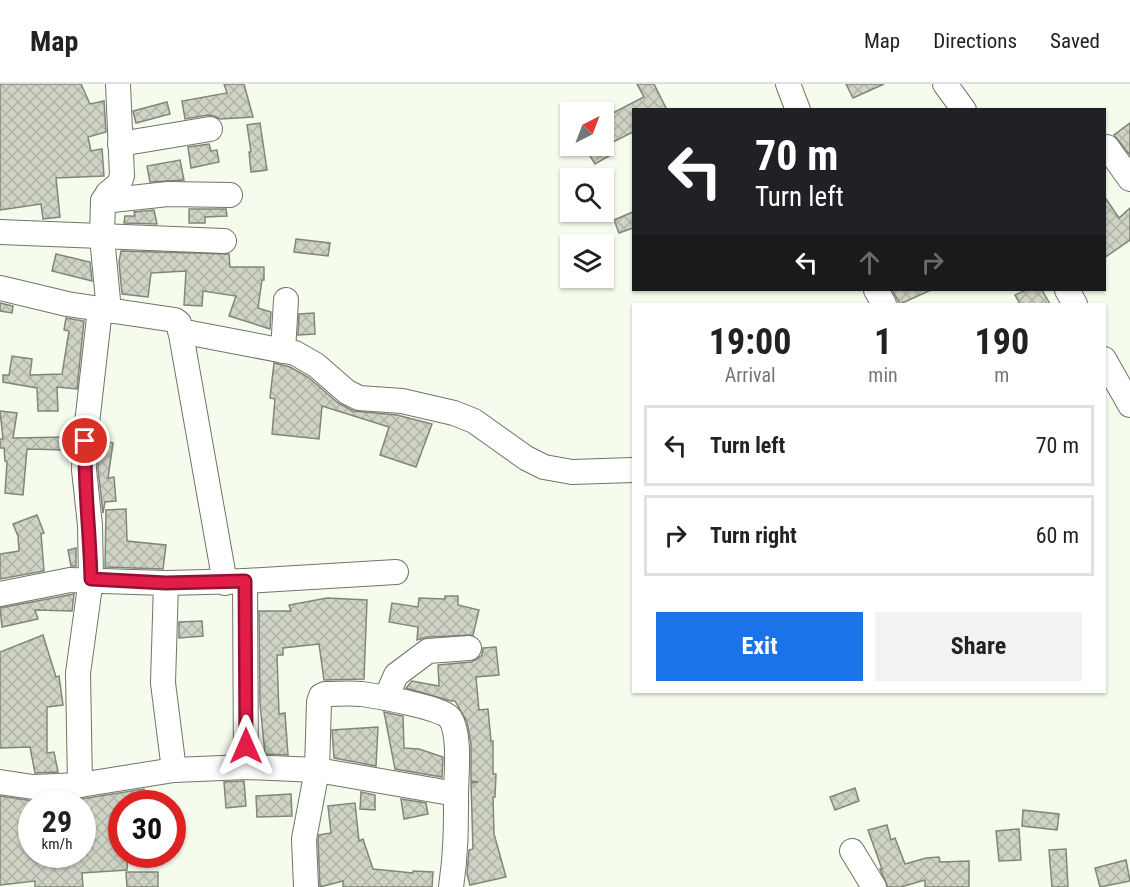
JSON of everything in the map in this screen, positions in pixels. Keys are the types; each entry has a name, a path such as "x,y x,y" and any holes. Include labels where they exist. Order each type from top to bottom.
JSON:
{"street":[{"path":"80,785 78,673 91,579 90,525 84,470 85,441 104,310 103,201 108,193 119,184 122,176 118,84"},
{"path":"788,84 797,108"},
{"path":"945,84 963,108"},
{"path":"120,144 210,129"},
{"path":"1107,147 1130,179"},
{"path":"103,201 168,194 230,195"},
{"path":"0,232 224,241"},
{"path":"0,288 104,310 175,320 178,323 235,582 246,767"},
{"path":"284,351 286,300"},
{"path":"180,331 295,353 316,365 347,392 359,398 402,401 454,413 474,421 526,458 544,467 572,472 632,470"},
{"path":"1106,363 1130,405"},
{"path":"0,594 70,580 166,583 235,582 396,572"},
{"path":"166,583 163,683 174,770"},
{"path":"386,698 396,675 428,651 469,648"},
{"path":"306,887 303,838 317,770 319,702 321,696 325,694 360,694 386,698 445,712 450,717 458,758 457,839 451,887"},
{"path":"0,782 33,787 80,785 174,770 246,767 317,770 456,794"},
{"path":"852,851 874,887"}],"building":[{"path":"0,84 81,84 90,104 104,101 106,132 88,137 91,151 102,149 104,176 56,178 60,217 43,219 41,204 0,210"},
{"path":"224,84 244,84 253,117 220,119 208,115 185,119 182,101 227,93"},
{"path":"637,84 654,84 666,108 632,108 632,132 614,142 614,112 644,97"},
{"path":"846,84 884,84 853,98"},
{"path":"167,102 170,114 136,123 133,111"},
{"path":"260,123 267,170 251,172 247,125"},
{"path":"1130,123 1130,155 1114,135"},
{"path":"209,144 211,151 217,150 219,162 191,168 188,147"},
{"path":"590,156 609,156 595,164"},
{"path":"180,160 184,180 150,182 147,166"},
{"path":"1106,199 1119,218 1130,208 1130,240 1106,257"},
{"path":"189,209 226,209 227,216 205,217 205,223 189,223"},
{"path":"154,210 157,224 124,223 125,216 135,216 134,212"},
{"path":"632,212 632,228 619,233 614,220"},
{"path":"296,239 330,243 328,256 294,252"},
{"path":"121,251 229,254 230,267 264,267 264,280 262,280 258,308 271,312 270,329 229,316 236,296 203,291 202,306 184,305 186,271 151,273 148,297 122,294 119,262"},
{"path":"56,254 90,262 92,281 52,271"},
{"path":"893,291 929,291 902,303 899,303"},
{"path":"1024,291 1043,291 1049,303 1019,303 1015,295"},
{"path":"0,303 13,306 12,313 0,311"},
{"path":"314,313 315,334 298,335 299,314"},
{"path":"66,318 84,321 77,389 57,387 58,411 38,411 37,388 3,382 3,375 9,375 12,356 32,359 30,375 62,374 69,331 64,330"},
{"path":"274,363 290,367 308,377 338,403 353,411 397,415 432,424 416,467 380,455 389,427 322,406 319,439 272,434 275,399 270,398"},
{"path":"0,411 17,413 13,438 66,437 66,450 27,449 23,495 5,493 7,462 4,448 0,448 0,439 3,439"},
{"path":"99,441 113,443 108,478 114,477 116,501 105,502 103,513 98,469"},
{"path":"126,509 127,541 166,545 163,569 105,567 106,510"},
{"path":"37,515 44,533 41,534 44,571 0,579 0,554 19,551 18,536 13,524"},
{"path":"76,548 76,566 71,566 68,550"},
{"path":"74,594 72,611 35,610 38,619 2,627 0,608"},
{"path":"445,596 458,596 458,605 479,610 473,635 427,637 417,640 418,627 389,622 392,603 418,607 419,598 445,599"},
{"path":"327,598 367,600 364,679 324,680 319,644 283,648 283,655 277,655 279,714 285,713 288,755 265,754 260,704 259,611 291,611 289,605"},
{"path":"202,621 203,636 179,638 179,622"},
{"path":"43,635 56,677 59,676 63,705 47,707 47,753 54,752 58,772 35,773 30,747 0,748 0,652"},
{"path":"496,647 499,675 476,677 479,710 488,709 491,741 493,741 493,774 496,774 495,797 493,797 494,834 506,877 470,885 467,874 469,850 473,849 471,783 478,782 471,781 471,744 467,722 455,701 406,688 412,681 439,686 438,665 471,662 482,655 483,648"},
{"path":"384,712 403,716 404,748 419,749 443,757 442,777 395,769"},
{"path":"378,727 376,766 334,758 332,730"},
{"path":"244,781 246,806 226,808 224,782"},
{"path":"855,788 859,801 835,810 830,797"},
{"path":"361,792 375,795 375,810 360,809"},
{"path":"291,794 292,816 257,817 256,796"},
{"path":"108,795 108,868 127,868 127,870 82,873 83,887 35,887 35,881 0,885 0,796 18,799 18,868 96,868 96,797"},
{"path":"401,799 426,803 428,814 404,819"},
{"path":"355,803 359,841 363,839 373,869 413,873 413,871 433,872 432,887 343,887 343,881 320,887 318,840 319,835 331,833 328,806"},
{"path":"1023,810 1059,814 1057,830 1022,826"},
{"path":"887,825 891,840 895,838 905,864 939,857 940,862 969,861 969,887 925,887 925,880 901,887 888,887 868,830"},
{"path":"1019,829 1021,860 999,861 996,831"},
{"path":"1066,849 1068,887 1052,887 1049,850"},
{"path":"1126,860 1130,881 1100,887 1095,868"},
{"path":"126,872 158,872 158,887 127,887"}],"route":[{"path":"85,441 84,470 90,525 91,579 166,583 245,581 246,746"}]}
